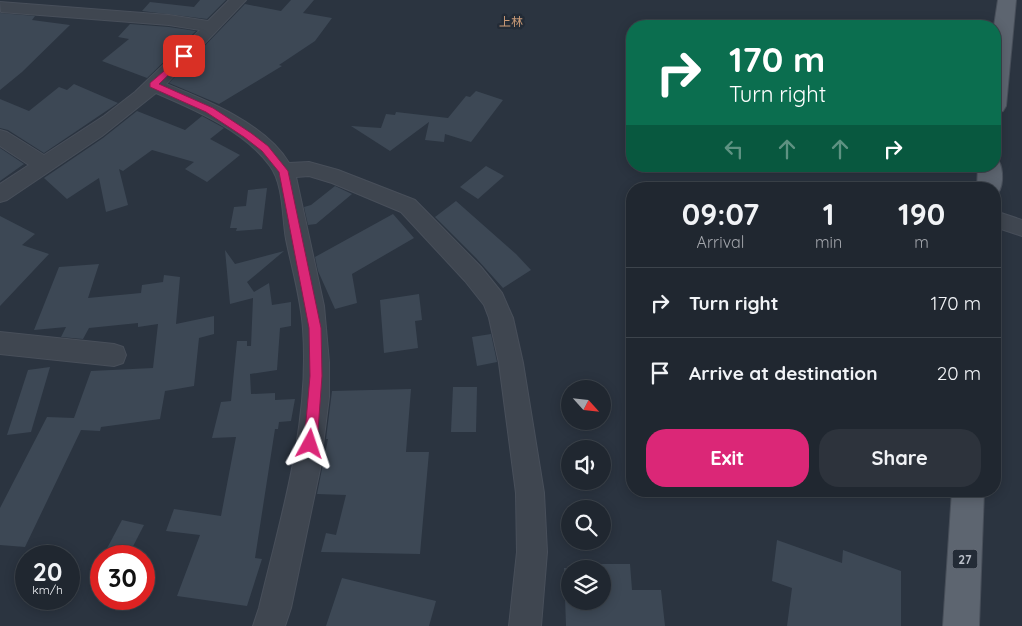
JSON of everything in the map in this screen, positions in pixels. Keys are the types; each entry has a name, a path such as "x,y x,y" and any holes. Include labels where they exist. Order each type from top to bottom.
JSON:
{"main road":[{"path":"1001,53 1007,0"},
{"name":"27","path":"962,626 968,497"}],"street":[{"path":"0,194 127,108 153,85 238,0"},
{"path":"2,7 170,20 212,27"},
{"path":"153,85 210,110 265,148 283,171 315,328 316,376 310,444 270,626"},
{"path":"0,137 44,165"},
{"path":"283,171 309,169 338,177 408,206 473,274 494,300 501,318 511,363 530,493 532,552 525,626"},
{"path":"1001,221 1022,228"},
{"path":"0,343 114,355"}],"building":[{"path":"200,0 226,0 207,19 142,11 150,2 194,7"},
{"path":"291,0 314,0 303,13 332,18 315,41 279,65 282,66 219,104 169,83 245,4 281,11"},
{"path":"0,13 35,16 32,20 70,25 22,72 0,90"},
{"path":"130,24 196,31 147,78 102,61 129,39 118,37"},
{"path":"74,84 118,103 44,153 8,130 0,128 0,99 29,111 59,87 67,90"},
{"path":"476,91 503,100 471,142 445,134 444,142 425,140 429,122 390,151 351,126 381,128 386,114 395,115 396,112 448,118 466,96 470,97"},
{"path":"137,111 185,130 202,116 224,128 210,139 240,155 207,182 185,169 194,162 152,150 123,171 119,169 128,205 106,212 99,178 67,199 44,178 103,138"},
{"path":"0,148 24,164 0,181"},
{"path":"486,166 504,176 478,199 460,187"},
{"path":"335,186 352,194 316,224 308,225 304,207 311,205"},
{"path":"267,188 262,229 236,231 237,228 230,228 234,207 246,206 248,190"},
{"path":"456,201 516,254 531,270 503,288 435,217"},
{"path":"393,214 414,238 352,274 357,303 335,309 318,271 315,257"},
{"path":"0,216 35,234 22,245 49,254 0,306"},
{"path":"225,250 235,264 284,251 247,282 254,292 269,283 272,305 291,302 291,326 280,328 277,370 250,374 251,394 275,393 275,400 295,399 291,421 279,422 278,429 275,429 255,558 262,559 247,606 177,596 200,535 166,531 174,509 221,516 236,437 212,438 221,402 231,401 237,341 247,341 247,346 251,346 253,298 230,304"},
{"path":"99,264 88,298 141,293 142,285 163,282 164,275 180,277 176,324 214,316 214,334 199,338 194,386 165,391 160,419 101,427 100,431 81,430 26,545 0,545 0,508 47,417 74,418 91,371 153,368 158,324 138,327 138,323 89,328 83,339 61,337 66,327 34,330 59,267"},
{"path":"419,294 422,320 415,321 418,348 384,353 380,300"},
{"path":"491,334 497,362 477,366 472,337"},
{"path":"50,367 31,432 7,435 28,370"},
{"path":"453,387 477,387 476,432 451,432"},
{"path":"411,389 406,452 429,452 420,554 321,552 326,533 336,535 346,495 317,494 328,439 326,439 332,391"},
{"path":"122,520 144,525 134,545 109,545"},
{"path":"777,540 842,563 843,550 901,571 901,626 787,626 792,588 772,581"},
{"path":"611,564 630,564 632,590 661,590 665,626 566,626 565,610 611,610"},
{"path":"342,578 436,601 429,626 326,626"}],"district":[{"name":"上林","path":"511,21"}],"route":[{"path":"184,56 153,85 210,110 265,148 283,171 291,201 315,328 316,376 310,444"}]}
